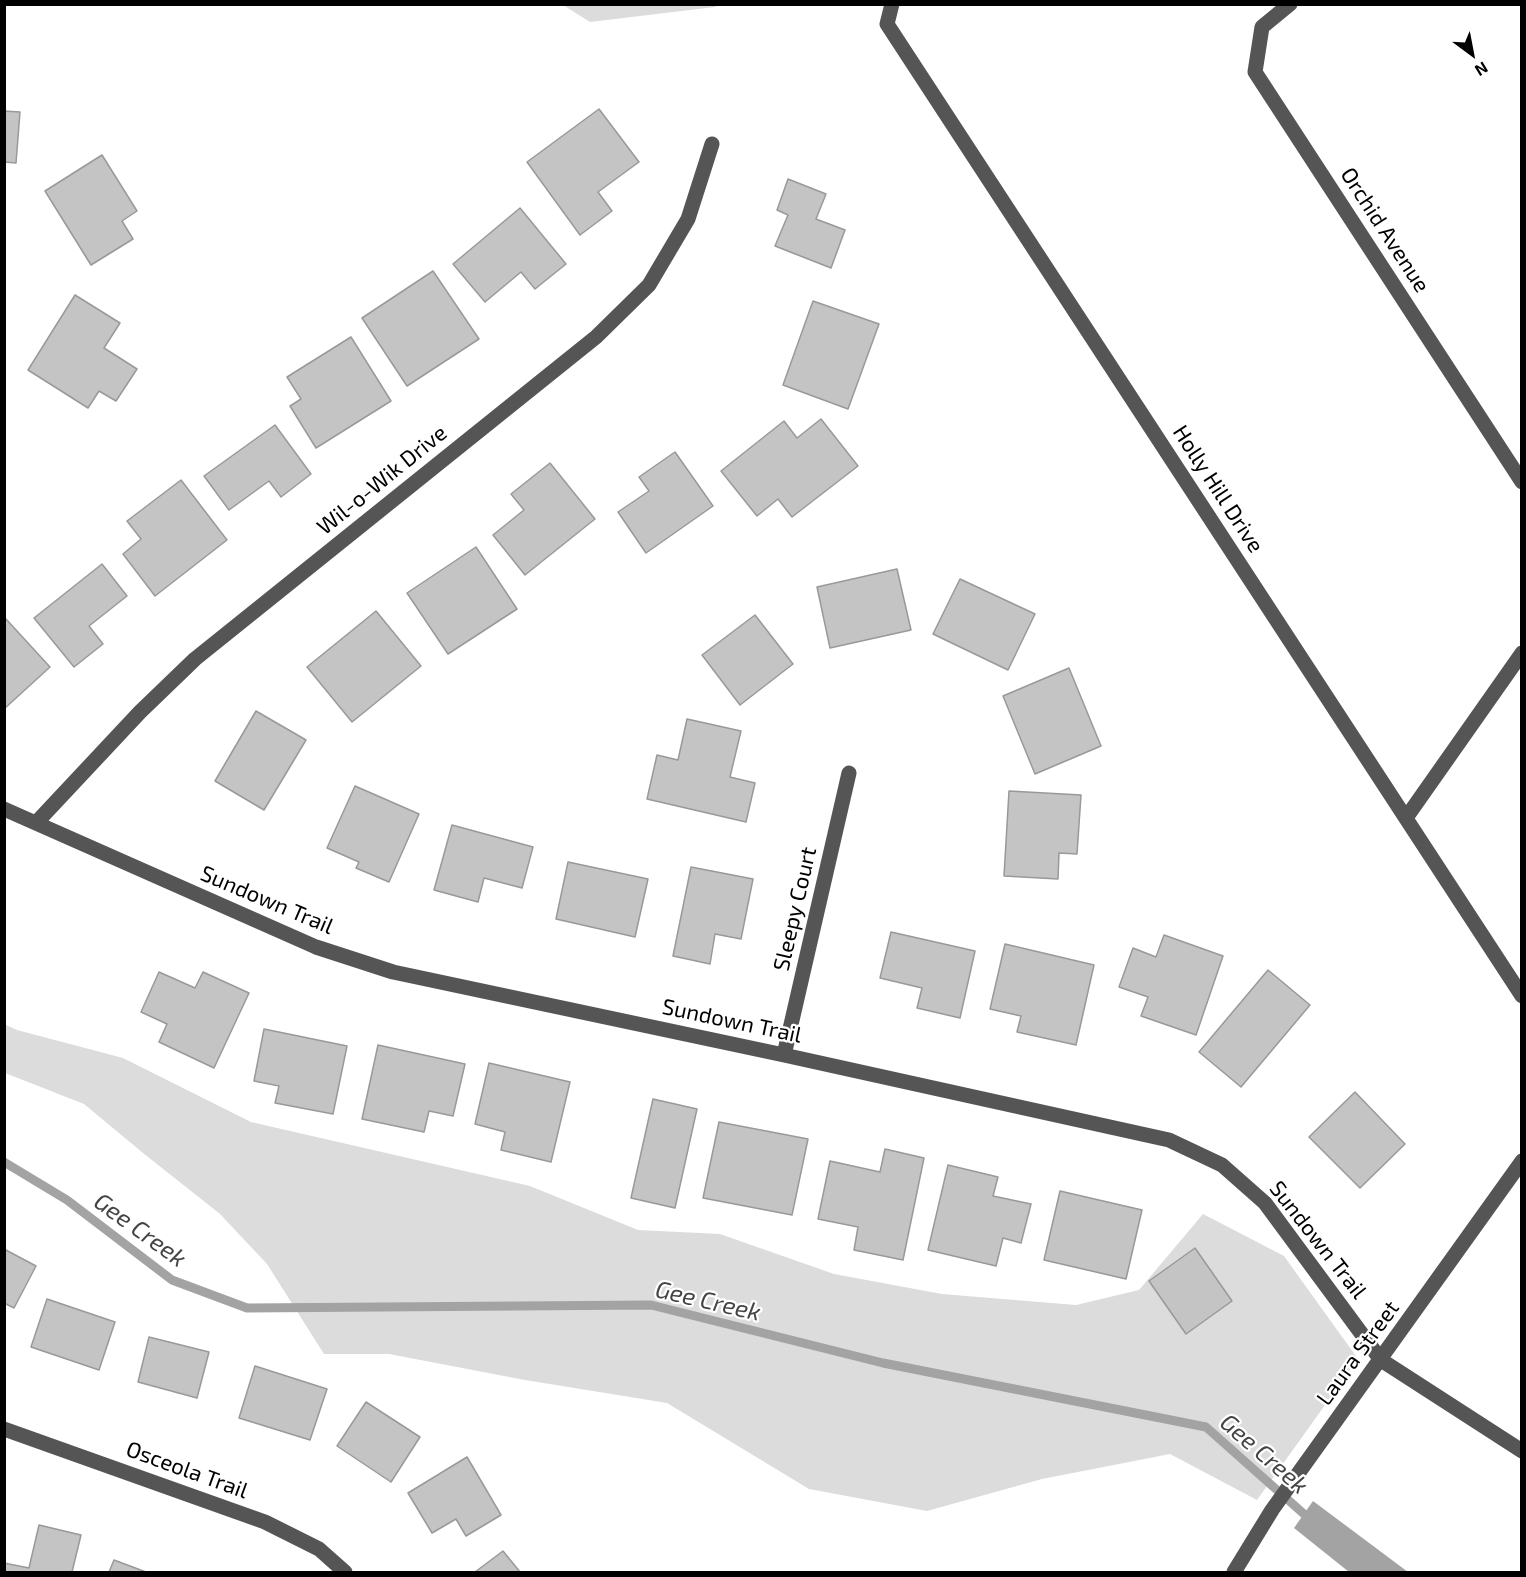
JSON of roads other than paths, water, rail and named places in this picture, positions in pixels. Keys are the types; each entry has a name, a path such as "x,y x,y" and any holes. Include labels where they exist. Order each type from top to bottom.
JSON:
{"street":[{"name":"Holly Hill Drive","path":"892,4 887,24 1521,996"},
{"name":"Orchid Avenue","path":"1290,4 1262,27 1255,72 1521,482"},
{"name":"Wil-o-Wik Drive","path":"36,823 140,712 195,659 596,337 649,285 688,219 712,144"},
{"path":"1406,818 1521,653"},
{"name":"Sleepy Court","path":"784,1055 849,773"},
{"name":"Sundown Trail","path":"4,809 316,947 393,972 1169,1140 1222,1165 1265,1203 1381,1360"},
{"name":"Laura Street","path":"1234,1572 1272,1510 1521,1161"},
{"path":"1381,1360 1521,1451"},
{"name":"Osceola Trail","path":"4,1428 265,1522 319,1549 345,1572"}],"waterway":[{"name":"Gee Creek","path":"4,1162 67,1200 172,1280 247,1308 651,1305 883,1363 1206,1427 1313,1522"}]}
